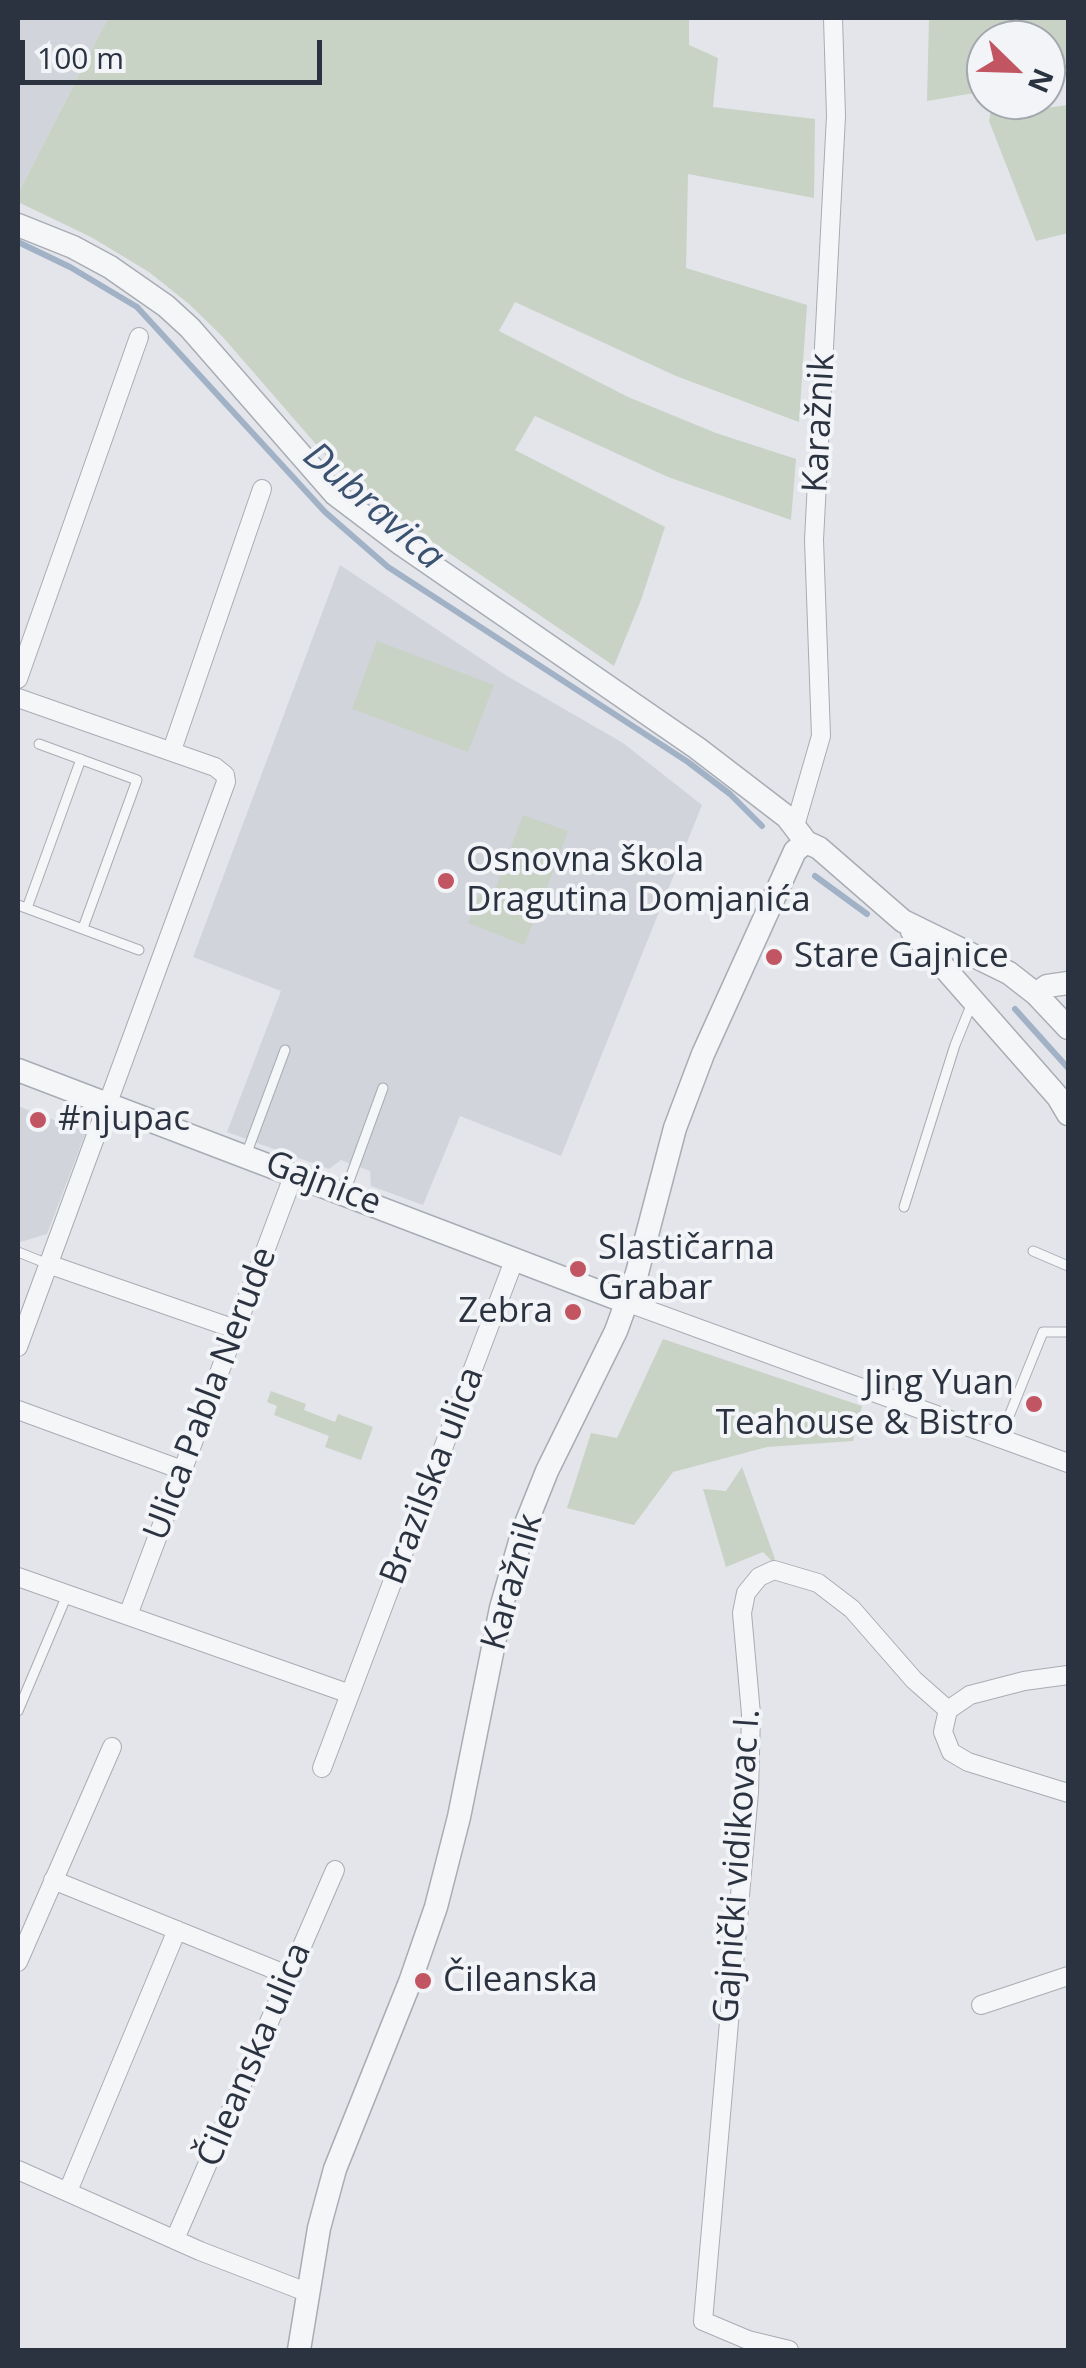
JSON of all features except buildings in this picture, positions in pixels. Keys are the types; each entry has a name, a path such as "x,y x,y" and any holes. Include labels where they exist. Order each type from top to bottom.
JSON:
{"street":[{"name":"Karažnik","path":"299,2350 320,2228 335,2169 436,1907 460,1817 501,1608 523,1531 547,1472 606,1353 626,1302 686,1096 800,834 821,736 814,540 836,116 833,18"},
{"path":"18,225 98,260 166,306 190,328 335,494 401,544 697,748 819,848 903,921 1058,1097 1068,1114"},
{"path":"18,679 139,337"},
{"path":"172,750 262,489"},
{"path":"18,698 172,750 225,775 225,790 18,1347"},
{"path":"903,921 1009,973 1036,994 1068,1028"},
{"path":"974,1001 991,980 1009,973"},
{"path":"1036,994 1047,986 1068,982"},
{"name":"Gajnice","path":"19,1076 108,1103 626,1302"},
{"name":"Ulica Pabla Nerude","path":"128,1615 294,1174"},
{"name":"Brazilska ulica","path":"322,1768 515,1258"},
{"path":"48,1264 235,1329"},
{"path":"626,1302 1068,1463"},
{"path":"18,1410 182,1470"},
{"name":"Gajnički vidikovac I.","path":"789,2350 748,2340 703,2321 749,1792 752,1714 742,1613 746,1593 759,1577 774,1570 818,1583 852,1609 914,1680 948,1710"},
{"path":"18,1577 350,1694"},
{"path":"1068,1674 970,1694 948,1710 943,1732 951,1752 968,1762 1068,1793"},
{"path":"18,1962 112,1747"},
{"name":"Čileanska ulica","path":"176,2239 335,1870"},
{"path":"53,1880 290,1976"},
{"path":"68,2191 177,1930"},
{"path":"980,2005 1068,1976"},
{"path":"18,2170 309,2293"}],"lane":[{"path":"39,744 138,780 83,928"},
{"path":"82,759 22,906 139,950"},
{"path":"904,1206 955,1045 974,1001"},
{"path":"246,1156 285,1050"},
{"path":"345,1192 382,1088"},
{"path":"1033,1250 1068,1266"},
{"path":"18,1252 48,1264"},
{"path":"1001,1436 1044,1332 1068,1332"},
{"path":"18,1711 67,1595"}],"shaded area":[{"path":"18,18 108,18 18,194"},
{"name":"Osnovna škola Dragutina Domjanića","path":"340,565 507,676 623,743 702,805 561,1156 460,1116 423,1205 371,1186 370,1171 341,1160 329,1169 227,1132 281,991 193,957"},
{"path":"18,1106 86,1132 47,1234 20,1242"}],"green space":[{"path":"108,18 689,18 689,45 718,58 713,107 815,119 814,198 688,174 686,268 807,305 799,422 676,376 515,302 499,331 628,397 716,433 796,459 791,520 668,477 535,416 515,450 665,527 614,666 383,508 347,480 222,336 189,304 149,272 91,237 18,202 18,194"},
{"path":"929,18 1068,18 1066,61 1066,20 966,20 966,94 927,101"},
{"path":"1068,105 1068,233 1036,241 989,121 1066,120"},
{"path":"377,641 494,685 468,752 352,709"},
{"path":"523,815 568,831 539,909 494,892"},
{"path":"481,890 537,913 524,945 468,923"},
{"path":"663,1339 862,1406 853,1441 767,1447 673,1472 634,1525 567,1508 591,1433 617,1438"},
{"path":"271,1391 306,1404 304,1410 335,1422 338,1414 373,1427 361,1460 325,1447 329,1436 274,1415 277,1406 267,1402"},
{"path":"742,1467 775,1559 772,1561 763,1552 726,1567 703,1489 726,1491"}],"waterway":[{"name":"Dubravica","path":"18,242 137,307 325,512 388,567 688,762 730,794 762,826"},
{"name":"Dubravica","path":"815,876 867,914"},
{"name":"Dubravica","path":"1015,1009 1068,1068"}],"place":[{"name":"Osnovna škola Dragutina Domjanića","path":"446,881"},
{"name":"Stare Gajnice","path":"774,957"},
{"name":"#njupac","path":"38,1120"},
{"name":"Slastičarna Grabar","path":"578,1269"},
{"name":"Zebra","path":"573,1312"},
{"name":"Jing Yuan Teahouse & Bistro","path":"1034,1404"},
{"name":"Čileanska","path":"423,1981"}]}
